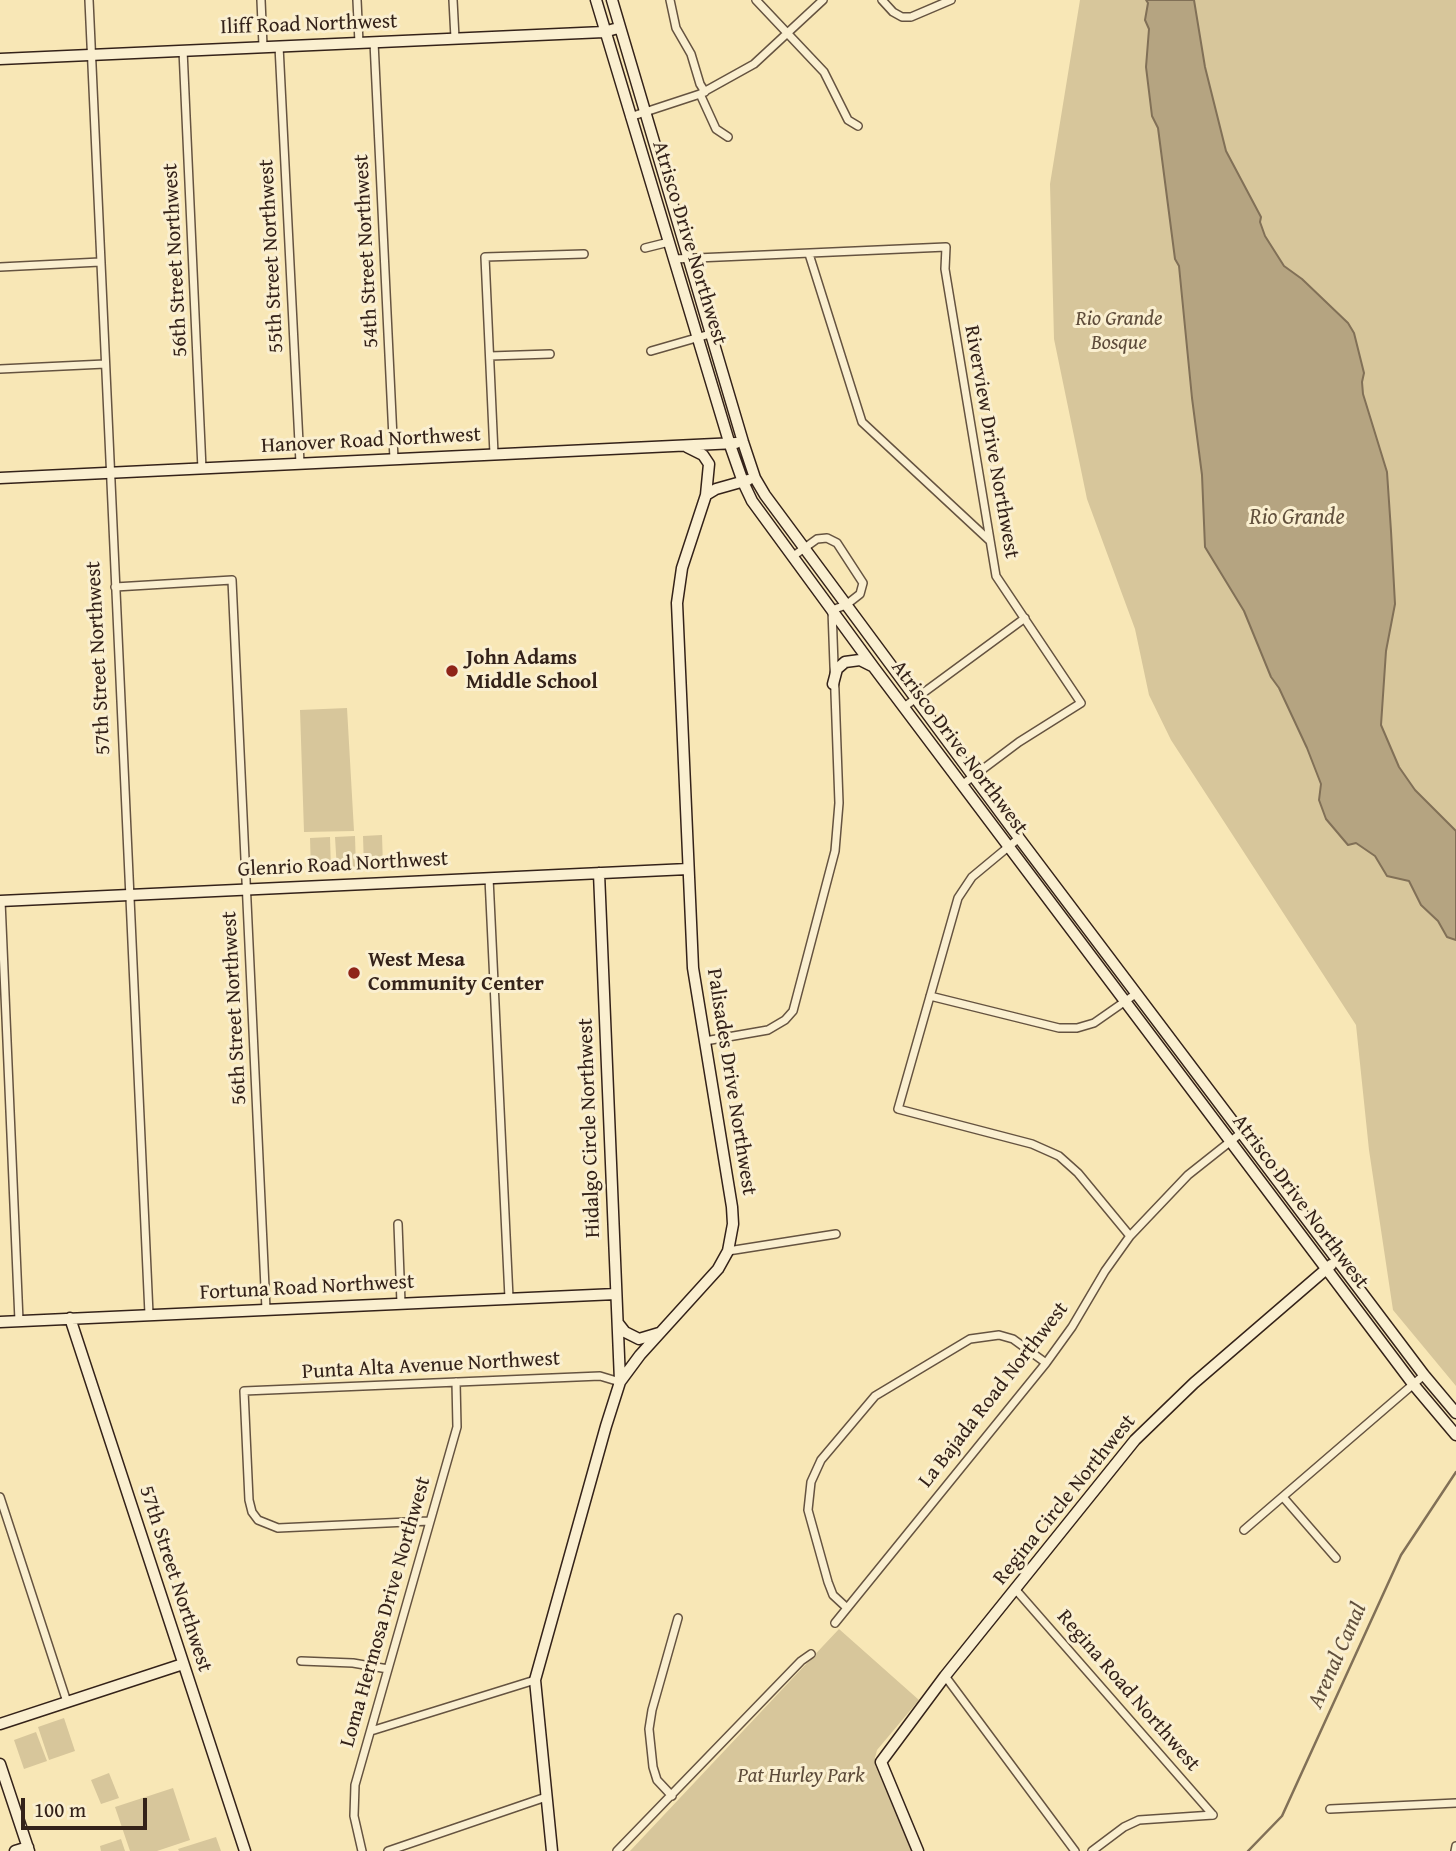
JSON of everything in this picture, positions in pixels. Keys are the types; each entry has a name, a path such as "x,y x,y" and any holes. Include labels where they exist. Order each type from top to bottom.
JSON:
{"street":[{"name":"57th Street Northwest","path":"89,0 149,1314"},
{"path":"261,0 263,46"},
{"path":"357,0 359,43"},
{"path":"453,0 454,38"},
{"name":"Atrisco Drive Northwest","path":"596,0 730,445 752,501 1326,1269 1413,1384 1456,1435"},
{"name":"Atrisco Drive Northwest","path":"612,0 618,29 755,478 803,549 1019,838 1424,1376 1456,1413"},
{"path":"670,0 676,28 691,54 716,130 728,137"},
{"path":"756,0 824,72 848,120 858,126"},
{"path":"630,117 703,93 754,64 823,0"},
{"path":"882,0 893,12 911,17 951,0"},
{"name":"Iliff Road Northwest","path":"0,59 604,32 618,29"},
{"name":"54th Street Northwest","path":"374,42 394,459"},
{"name":"55th Street Northwest","path":"279,46 300,463"},
{"name":"56th Street Northwest","path":"183,50 202,469"},
{"path":"645,248 668,242"},
{"name":"Riverview Drive Northwest","path":"809,254 946,247 945,269 996,576 1081,703 1019,742 974,776"},
{"path":"495,454 485,257 584,254"},
{"path":"674,260 809,254 862,422 990,542"},
{"path":"0,267 100,262"},
{"path":"651,351 710,334"},
{"path":"490,356 550,354"},
{"path":"0,369 105,364"},
{"name":"Hanover Road Northwest","path":"0,478 730,445 743,442"},
{"name":"Palisades Drive Northwest","path":"535,1680 620,1382 640,1355 712,1278 728,1251 733,1224 693,968 677,603 682,568 706,495 709,464 703,455 687,447"},
{"path":"706,495 716,489 755,478"},
{"path":"705,1041 768,1030 785,1020 795,1005 832,864 838,825 839,786 832,610 846,605 860,594 863,583 837,543 822,537 792,557"},
{"name":"56th Street Northwest","path":"115,587 232,580 266,1309"},
{"path":"904,706 1025,618"},
{"path":"833,684 837,670 850,660 860,660 875,669"},
{"path":"962,784 974,776"},
{"path":"1019,838 972,877 958,898 898,1109 1032,1143 1059,1156 1078,1173 1130,1236"},
{"name":"Glenrio Road Northwest","path":"1,901 688,869"},
{"name":"Hidalgo Circle Northwest","path":"599,873 620,1382"},
{"path":"489,878 509,1298"},
{"path":"1,901 19,1321"},
{"path":"930,996 1059,1028 1077,1028 1094,1023 1137,993"},
{"name":"La Bajada Road Northwest","path":"835,1623 1046,1363 1130,1236 1164,1197 1241,1133"},
{"path":"398,1224 401,1303"},
{"path":"728,1251 836,1234"},
{"name":"Regina Circle Northwest","path":"918,1851 881,1762 945,1676 1135,1440 1194,1383 1338,1261"},
{"name":"Fortuna Road Northwest","path":"0,1322 616,1294"},
{"name":"57th Street Northwest","path":"70,1318 245,1851"},
{"path":"618,1322 625,1332 639,1339 662,1332"},
{"path":"848,1608 834,1595 831,1588 808,1510 811,1482 821,1460 875,1396 970,1339 983,1335 999,1335 1013,1339 1046,1363"},
{"name":"Punta Alta Avenue Northwest","path":"429,1521 278,1528 258,1520 252,1512 249,1500 244,1391 600,1376 620,1382"},
{"path":"1244,1530 1424,1376"},
{"name":"Loma Hermosa Drive Northwest","path":"362,1851 357,1838 353,1800 355,1785 457,1427 456,1382"},
{"path":"0,1497 67,1702"},
{"path":"1283,1497 1336,1558"},
{"name":"Regina Road Northwest","path":"1016,1590 1213,1815 1139,1820 1124,1827 1092,1851"},
{"path":"672,1796 657,1780 649,1730 652,1710 678,1618"},
{"path":"617,1851 801,1661 811,1654"},
{"path":"301,1661 353,1663 387,1669"},
{"path":"0,1724 183,1664"},
{"path":"945,1676 1075,1851"},
{"path":"371,1731 535,1680 552,1851"},
{"path":"0,1764 28,1849 15,1851"},
{"path":"388,1851 546,1797"},
{"path":"1330,1809 1456,1803"},
{"path":"1455,1851 1456,1846"}],"green space":[{"name":"Rio Grande Bosque","path":"1080,0 1146,0 1148,3 1145,20 1149,29 1146,67 1152,116 1158,128 1175,259 1179,266 1202,475 1205,547 1244,611 1271,677 1279,688 1307,748 1321,784 1319,800 1356,843 1375,856 1387,876 1409,880 1421,905 1438,921 1447,937 1456,940 1456,1386 1393,1310 1369,1150 1356,1025 1171,740 1149,695 1135,629 1087,499 1054,339 1050,184"},
{"path":"1194,0 1456,0 1456,831 1415,790 1399,767 1381,725 1386,651 1395,604 1387,472 1363,394 1364,373 1354,333 1302,279 1284,266 1265,236 1226,151 1205,67"},
{"path":"347,708 354,831 304,832 300,710"},
{"path":"382,835 383,867 364,868 363,836"},
{"path":"355,836 356,869 337,870 335,837"},
{"path":"330,837 331,870 311,871 310,838"},
{"name":"Pat Hurley Park","path":"839,1629 919,1700 877,1750 875,1758 875,1765 912,1851 630,1851"},
{"path":"64,1718 75,1751 49,1760 38,1727"},
{"path":"36,1732 47,1761 24,1769 14,1740"},
{"path":"109,1773 119,1798 101,1804 91,1780"},
{"path":"173,1788 190,1840 157,1851 130,1851 115,1807"},
{"path":"216,1837 221,1851 178,1849"},
{"path":"121,1839 125,1851 101,1851 100,1846"}],"water":[{"name":"Rio Grande","path":"1146,0 1194,0 1205,67 1226,151 1261,217 1265,236 1284,266 1302,279 1348,323 1354,333 1364,373 1363,394 1387,472 1395,604 1386,651 1381,725 1399,767 1415,790 1456,831 1456,940 1447,937 1438,921 1421,905 1409,881 1387,876 1375,856 1356,843 1348,845 1326,819 1319,800 1321,784 1307,748 1279,688 1271,677 1244,611 1205,547 1202,475 1179,266 1175,259 1158,128 1152,116 1146,67 1149,29 1145,20 1148,3"}],"waterway":[{"name":"Arenal Canal","path":"1248,1851 1282,1816 1401,1555 1456,1472"}],"place":[{"name":"John Adams Middle School","path":"452,671"},
{"name":"West Mesa Community Center","path":"354,973"}]}
